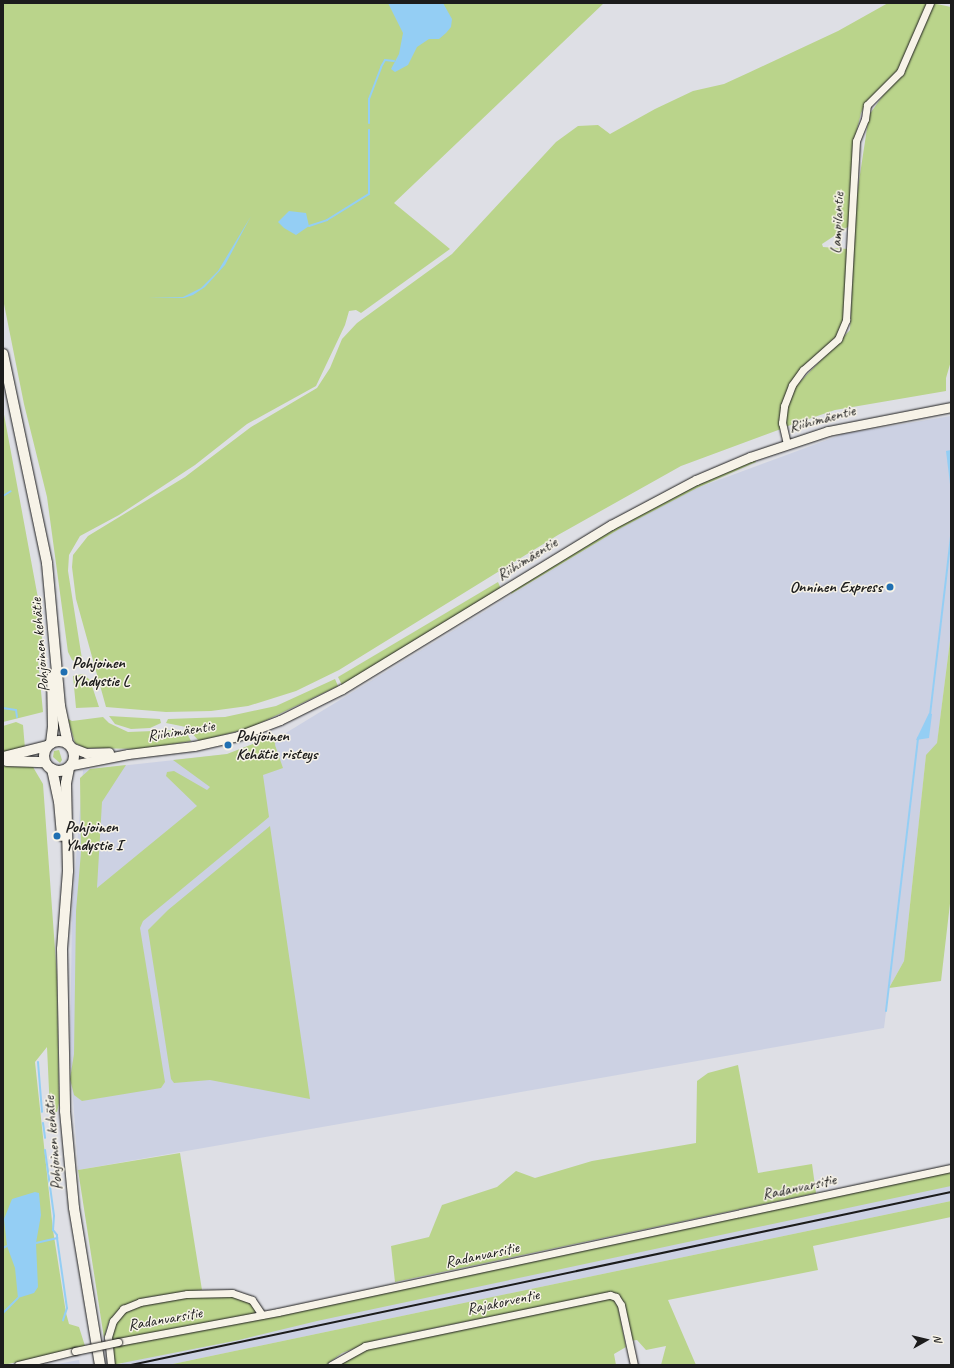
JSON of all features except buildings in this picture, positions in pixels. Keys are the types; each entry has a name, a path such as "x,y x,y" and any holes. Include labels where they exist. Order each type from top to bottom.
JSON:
{"main road":[{"name":"Pohjoinen kehätie","path":"3,354 42,543 53,609 60,706 70,746"},
{"name":"Pohjoinen kehätie","path":"42,543 50,639 53,727 49,745"},
{"path":"3,757 61,741 70,746 74,757 70,766 60,771 48,765 3,761"},
{"path":"48,765 44,754 49,745"},
{"name":"Pohjoinen kehätie","path":"48,765 62,825 64,915 62,1019 65,1114 74,1208 100,1365"},
{"name":"Pohjoinen kehätie","path":"64,915 68,871 66,783 70,766"}],"street":[{"name":"Lampilantie","path":"787,444 782,423 784,406 792,385 804,370 838,339 846,320 856,141 865,119 867,105 900,72 927,13 930,3"},
{"name":"Riihimäentie","path":"70,766 128,754 164,751 217,741 287,717 342,689 611,525 664,496 728,466 787,444 862,423 951,407"},
{"name":"Riihimäentie","path":"70,746 86,752 128,754"},
{"name":"Radanvarsitie","path":"18,1365 118,1342 262,1315 951,1168"},
{"path":"111,1365 108,1337 113,1321 123,1309 140,1302 187,1294 232,1293 252,1300 262,1315"},
{"name":"Rajakorventie","path":"331,1365 365,1346 610,1295 616,1297 621,1305 634,1365"}],"shaded area":[{"path":"951,416 951,633 937,744 926,756 904,961 889,988 884,1028 78,1170 70,1054 72,911 83,770 248,752 276,739 621,528 697,488 843,434"},
{"path":"951,1176 951,1201 168,1365 122,1365 119,1351"},
{"path":"79,1360 80,1365 52,1365"}],"green space":[{"path":"3,3 604,3 394,203 450,249 361,313 356,310 349,311 345,325 316,386 247,424 195,465 119,515 80,536 69,555 68,571 82,659 78,663 72,660 68,652 47,497 24,404 4,304"},
{"path":"888,3 928,3 899,71 866,103 861,113 853,146 849,226 822,244 823,247 848,249 845,310 840,333 790,384 781,429 681,466 558,535 339,670 296,691 248,706 211,711 166,712 106,707 76,599 72,567 73,555 88,536 185,477 251,427 317,388 330,368 342,339 357,323 452,254 556,142 578,126 598,125 610,134 655,109 693,91 724,84 838,31"},
{"path":"932,3 951,7 951,361 946,378 946,391 835,410 785,427 787,407 795,387 850,330 856,201 869,115 884,94 903,74"},
{"path":"3,409 40,609 42,638 38,660 43,712 3,722"},
{"path":"755,459 756,462 697,488 621,528 511,594 512,591 637,515 703,482"},
{"path":"498,582 501,589 342,685 338,677"},
{"path":"951,633 951,895 941,981 889,988 904,961 926,755 937,743"},
{"path":"83,674 90,680 99,707 76,708 73,676"},
{"path":"335,679 338,686 250,728 199,741 186,727 166,723 168,719 225,717 276,706"},
{"path":"109,716 160,719 161,723 150,728 131,729 115,724"},
{"path":"103,717 109,723 128,732 179,730 188,735 191,741 142,749 85,748 75,743 68,719 72,721"},
{"path":"16,722 23,725 25,749 3,754 3,726"},
{"path":"276,735 275,745 283,768 263,775 269,817 143,921 140,928 165,1082 161,1088 82,1101 74,1095 70,1079 74,1054 76,911 81,852 80,778 90,769 126,765 102,802 97,888 197,806 166,776 167,772 174,771 207,790 210,787 173,760 227,754"},
{"path":"59,750 62,760 60,763 53,757 54,751"},
{"path":"3,766 33,767 43,784 57,977 59,1103 57,1112 50,1112 47,1047 35,1062 53,1230 66,1313 69,1324 79,1327 85,1346 75,1350 3,1365"},
{"path":"270,826 310,1099 210,1080 174,1083 171,1079 148,930 168,910"},
{"path":"738,1065 758,1173 812,1164 816,1193 395,1282 391,1246 429,1237 442,1205 497,1187 516,1171 535,1178 592,1161 696,1143 697,1081 708,1073"},
{"path":"180,1153 202,1290 149,1297 122,1306 109,1321 104,1338 78,1170"},
{"path":"951,1170 951,1186 317,1321 239,1340 112,1365 110,1347 297,1312"},
{"path":"951,1201 951,1217 813,1246 818,1270 668,1300 696,1365 661,1365 666,1346 646,1350 637,1340 629,1341 619,1296 613,1292 380,1339 342,1353 326,1365 168,1365"},
{"path":"228,1294 252,1303 256,1309 254,1315 109,1341 111,1327 128,1309 167,1298"},
{"path":"612,1297 618,1307 626,1347 614,1354 616,1365 336,1365 366,1349"}],"water":[{"path":"388,3 443,3 452,19 451,27 446,33 439,39 429,39 417,47 408,65 395,72 391,69 399,54 403,33"},
{"path":"289,211 306,213 309,226 296,235 284,228 278,222"},
{"path":"251,216 225,265 205,287 193,295 184,298 148,297 183,297 201,288 218,271"},
{"path":"951,450 951,492 946,451"},
{"path":"929,713 932,714 929,738 916,740"},
{"path":"35,1192 39,1193 41,1215 36,1243 38,1287 34,1293 18,1298 15,1268 7,1246 4,1219 12,1199"}],"waterway":[{"path":"369,123 369,99 381,67 385,60 394,61"},
{"path":"309,226 327,220 369,194 369,130"},
{"path":"3,496 11,491"},
{"path":"930,715 951,535"},
{"path":"3,708 16,710 17,717"},
{"path":"886,1011 918,738"},
{"path":"38,1062 42,1112"},
{"path":"43,1123 45,1138"},
{"path":"45,1150 54,1216 53,1230 57,1235 57,1238"},
{"path":"36,1243 57,1238 67,1308 63,1320"},
{"path":"3,1248 7,1246"},
{"path":"3,1313 18,1298"}],"railway":[{"path":"131,1365 951,1192"}],"place":[{"name":"Onninen Express","path":"890,587"},
{"name":"Pohjoinen Yhdystie L","path":"64,672"},
{"name":"Pohjoinen Kehätie risteys","path":"228,745"},
{"name":"Pohjoinen Yhdystie I","path":"57,836"}]}
